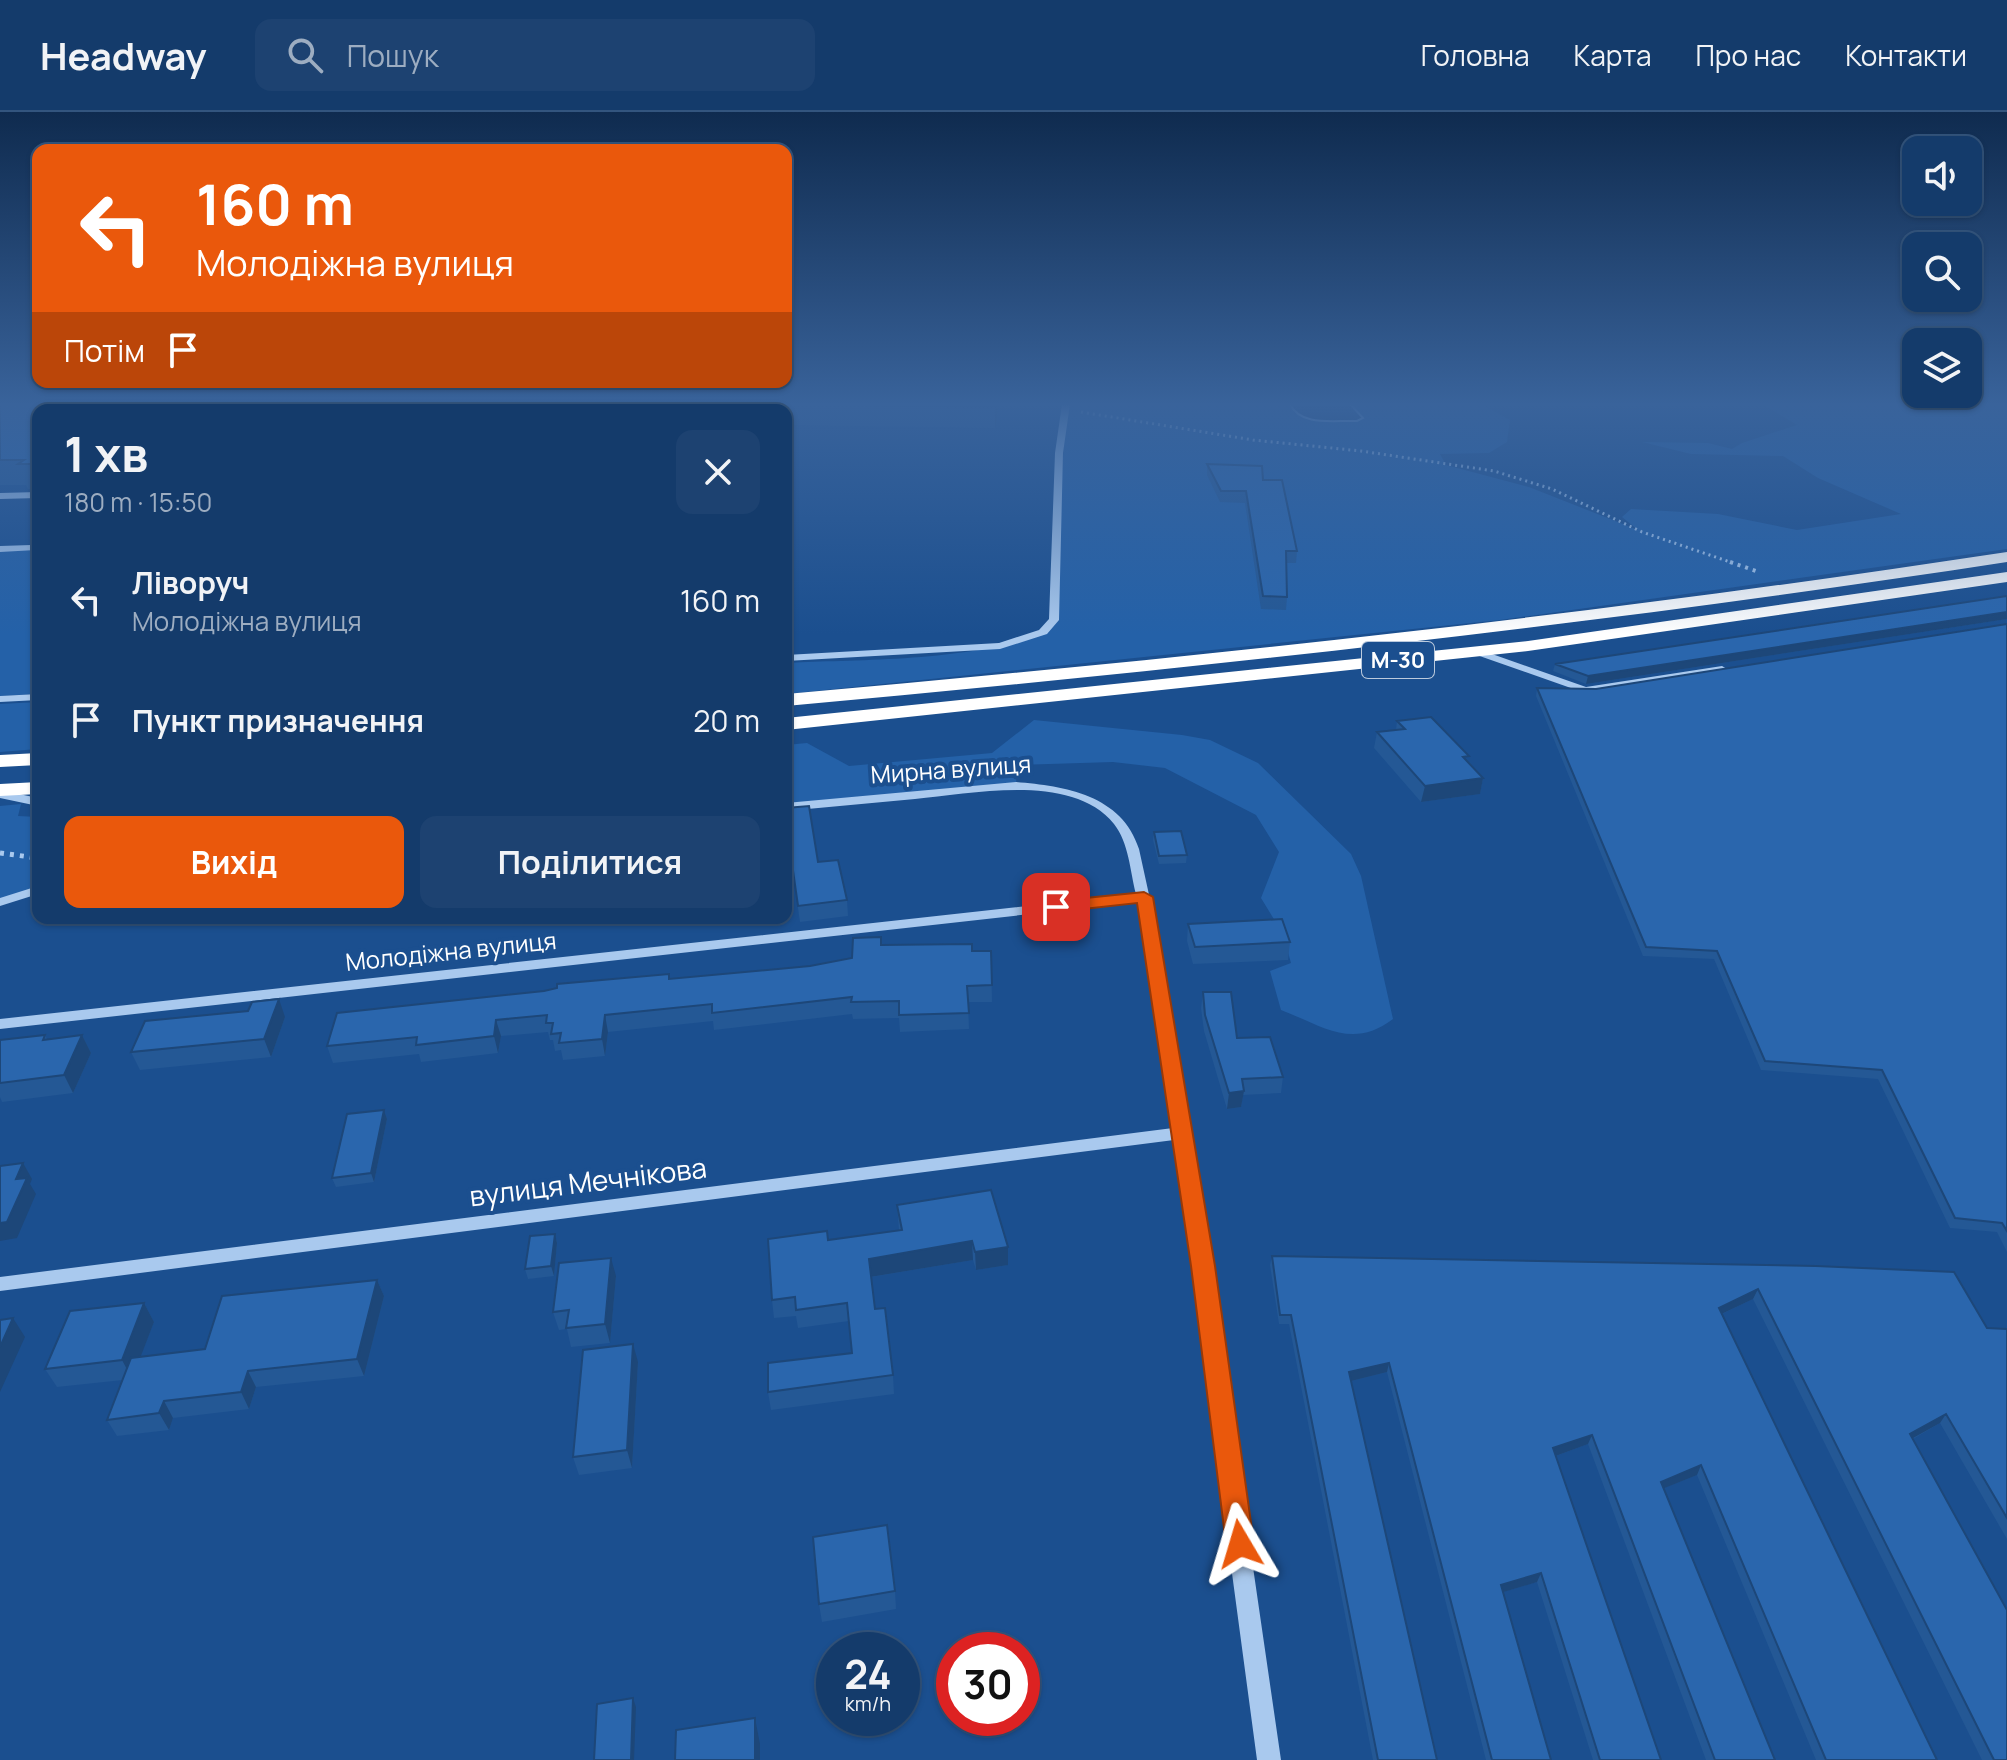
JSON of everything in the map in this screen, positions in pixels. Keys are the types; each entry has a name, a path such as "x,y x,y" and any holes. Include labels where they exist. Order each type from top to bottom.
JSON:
{"highway":[{"name":"М-30","path":"792,699 988,683 1505,625 2007,557"},
{"name":"М-30","path":"792,723 1475,651 2007,577"},
{"path":"0,761 32,759"},
{"path":"0,792 32,789"}],"street":[{"path":"792,658 976,648 1022,641 1043,632 1054,620 1061,481"},
{"path":"0,496 32,495"},
{"path":"0,549 32,547"},
{"path":"1475,651 1585,690 1741,666"},
{"path":"0,699 32,697"},
{"name":"Мирна вулиця","path":"792,806 1016,786 1069,792 1098,805 1128,835 1144,897 1182,1133 1269,1760"},
{"path":"0,792 32,800"},
{"path":"0,902 32,892"},
{"name":"Молодіжна вулиця","path":"0,1024 1144,897"},
{"name":"вулиця Мечнікова","path":"0,1284 1182,1133"}],"path":[{"path":"1526,481 1552,489 1642,532 1764,574"},
{"path":"0,853 32,857"}],"shaded area":[{"path":"1062,481 1506,481 1638,530 1622,517 1631,509 1718,514 1797,530 1901,514 1825,481 2007,481 2007,549 1500,620 792,693 792,663 968,652 1034,634 1054,619"},
{"path":"32,548 32,694 0,696 0,549"},
{"path":"32,702 32,749 0,752 0,704"},
{"path":"1034,720 1210,740 1258,763 1351,854 1361,876 1393,1019 1364,1033 1351,1034 1324,1028 1281,1010 1270,971 1291,963 1283,934 1261,898 1279,852 1256,815 1165,768 1113,762 1017,765 1016,786 792,806 792,744 807,743 849,766 992,753"},
{"path":"21,804 18,816 32,817 32,892 0,902 0,806"}],"building":[{"path":"1216,481 1282,481 1297,551 1286,551 1287,597 1263,596 1246,491 1221,491"},
{"path":"2007,596 2007,612 1588,676 1555,664"},
{"path":"2007,624 2007,1231 2002,1223 1955,1218 1882,1070 1765,1061 1717,951 1646,947 1537,688 1596,689"},
{"path":"1431,717 1469,756 1463,757 1483,778 1425,786 1377,732 1405,729 1397,721"},
{"path":"809,806 818,862 838,860 847,900 798,906 792,864 792,807"},
{"path":"1181,831 1187,855 1159,856 1154,832"},
{"path":"1282,919 1290,942 1195,947 1188,924"},
{"path":"881,937 881,945 972,944 972,951 991,951 992,985 967,986 969,1013 899,1015 899,1001 851,1002 852,997 712,1013 712,1004 605,1015 602,1039 559,1043 561,1033 551,1034 553,1023 546,1023 547,1015 496,1020 494,1036 416,1045 417,1037 327,1046 337,1013 544,991 557,988 557,984 669,974 669,979 810,966 852,958 853,938"},
{"path":"1203,992 1231,992 1237,1038 1270,1037 1283,1077 1242,1079 1244,1091 1229,1093 1205,1015"},
{"path":"279,999 264,1039 131,1052 145,1021 248,1011 252,1002"},
{"path":"45,1035 43,1040 82,1035 64,1075 0,1083 0,1040"},
{"path":"384,1110 371,1173 332,1178 347,1114"},
{"path":"23,1163 16,1179 27,1178 7,1222 0,1223 0,1166"},
{"path":"991,1190 1008,1247 975,1252 972,1241 869,1259 875,1309 885,1308 893,1375 768,1392 768,1363 852,1353 847,1303 796,1310 795,1297 772,1300 768,1239 827,1231 828,1240 902,1230 897,1205"},
{"path":"555,1234 551,1266 525,1269 530,1236"},
{"path":"1272,1256 1816,1266 1954,1272 1987,1328 2007,1329 2007,1518 1946,1414 1910,1434 2007,1610 2007,1760 1994,1760 1758,1289 1719,1308 1937,1760 1826,1760 1701,1465 1661,1482 1775,1760 1715,1760 1592,1435 1553,1448 1661,1760 1600,1760 1541,1573 1501,1585 1551,1760 1492,1760 1389,1363 1349,1372 1437,1760 1378,1760 1291,1315 1280,1315"},
{"path":"611,1258 605,1324 566,1328 569,1310 553,1312 559,1263"},
{"path":"377,1280 357,1359 248,1371 241,1392 164,1401 159,1413 107,1420 131,1358 205,1349 222,1296"},
{"path":"144,1303 122,1360 45,1369 70,1311"},
{"path":"13,1318 0,1347 0,1320"},
{"path":"633,1344 627,1450 573,1457 583,1350"},
{"path":"887,1525 895,1591 819,1604 813,1537"},
{"path":"633,1698 631,1760 594,1760 597,1704"},
{"path":"755,1718 755,1760 675,1760 676,1730"}],"route":[{"path":"1056,907 1144,897 1203,1266 1240,1544"}]}
